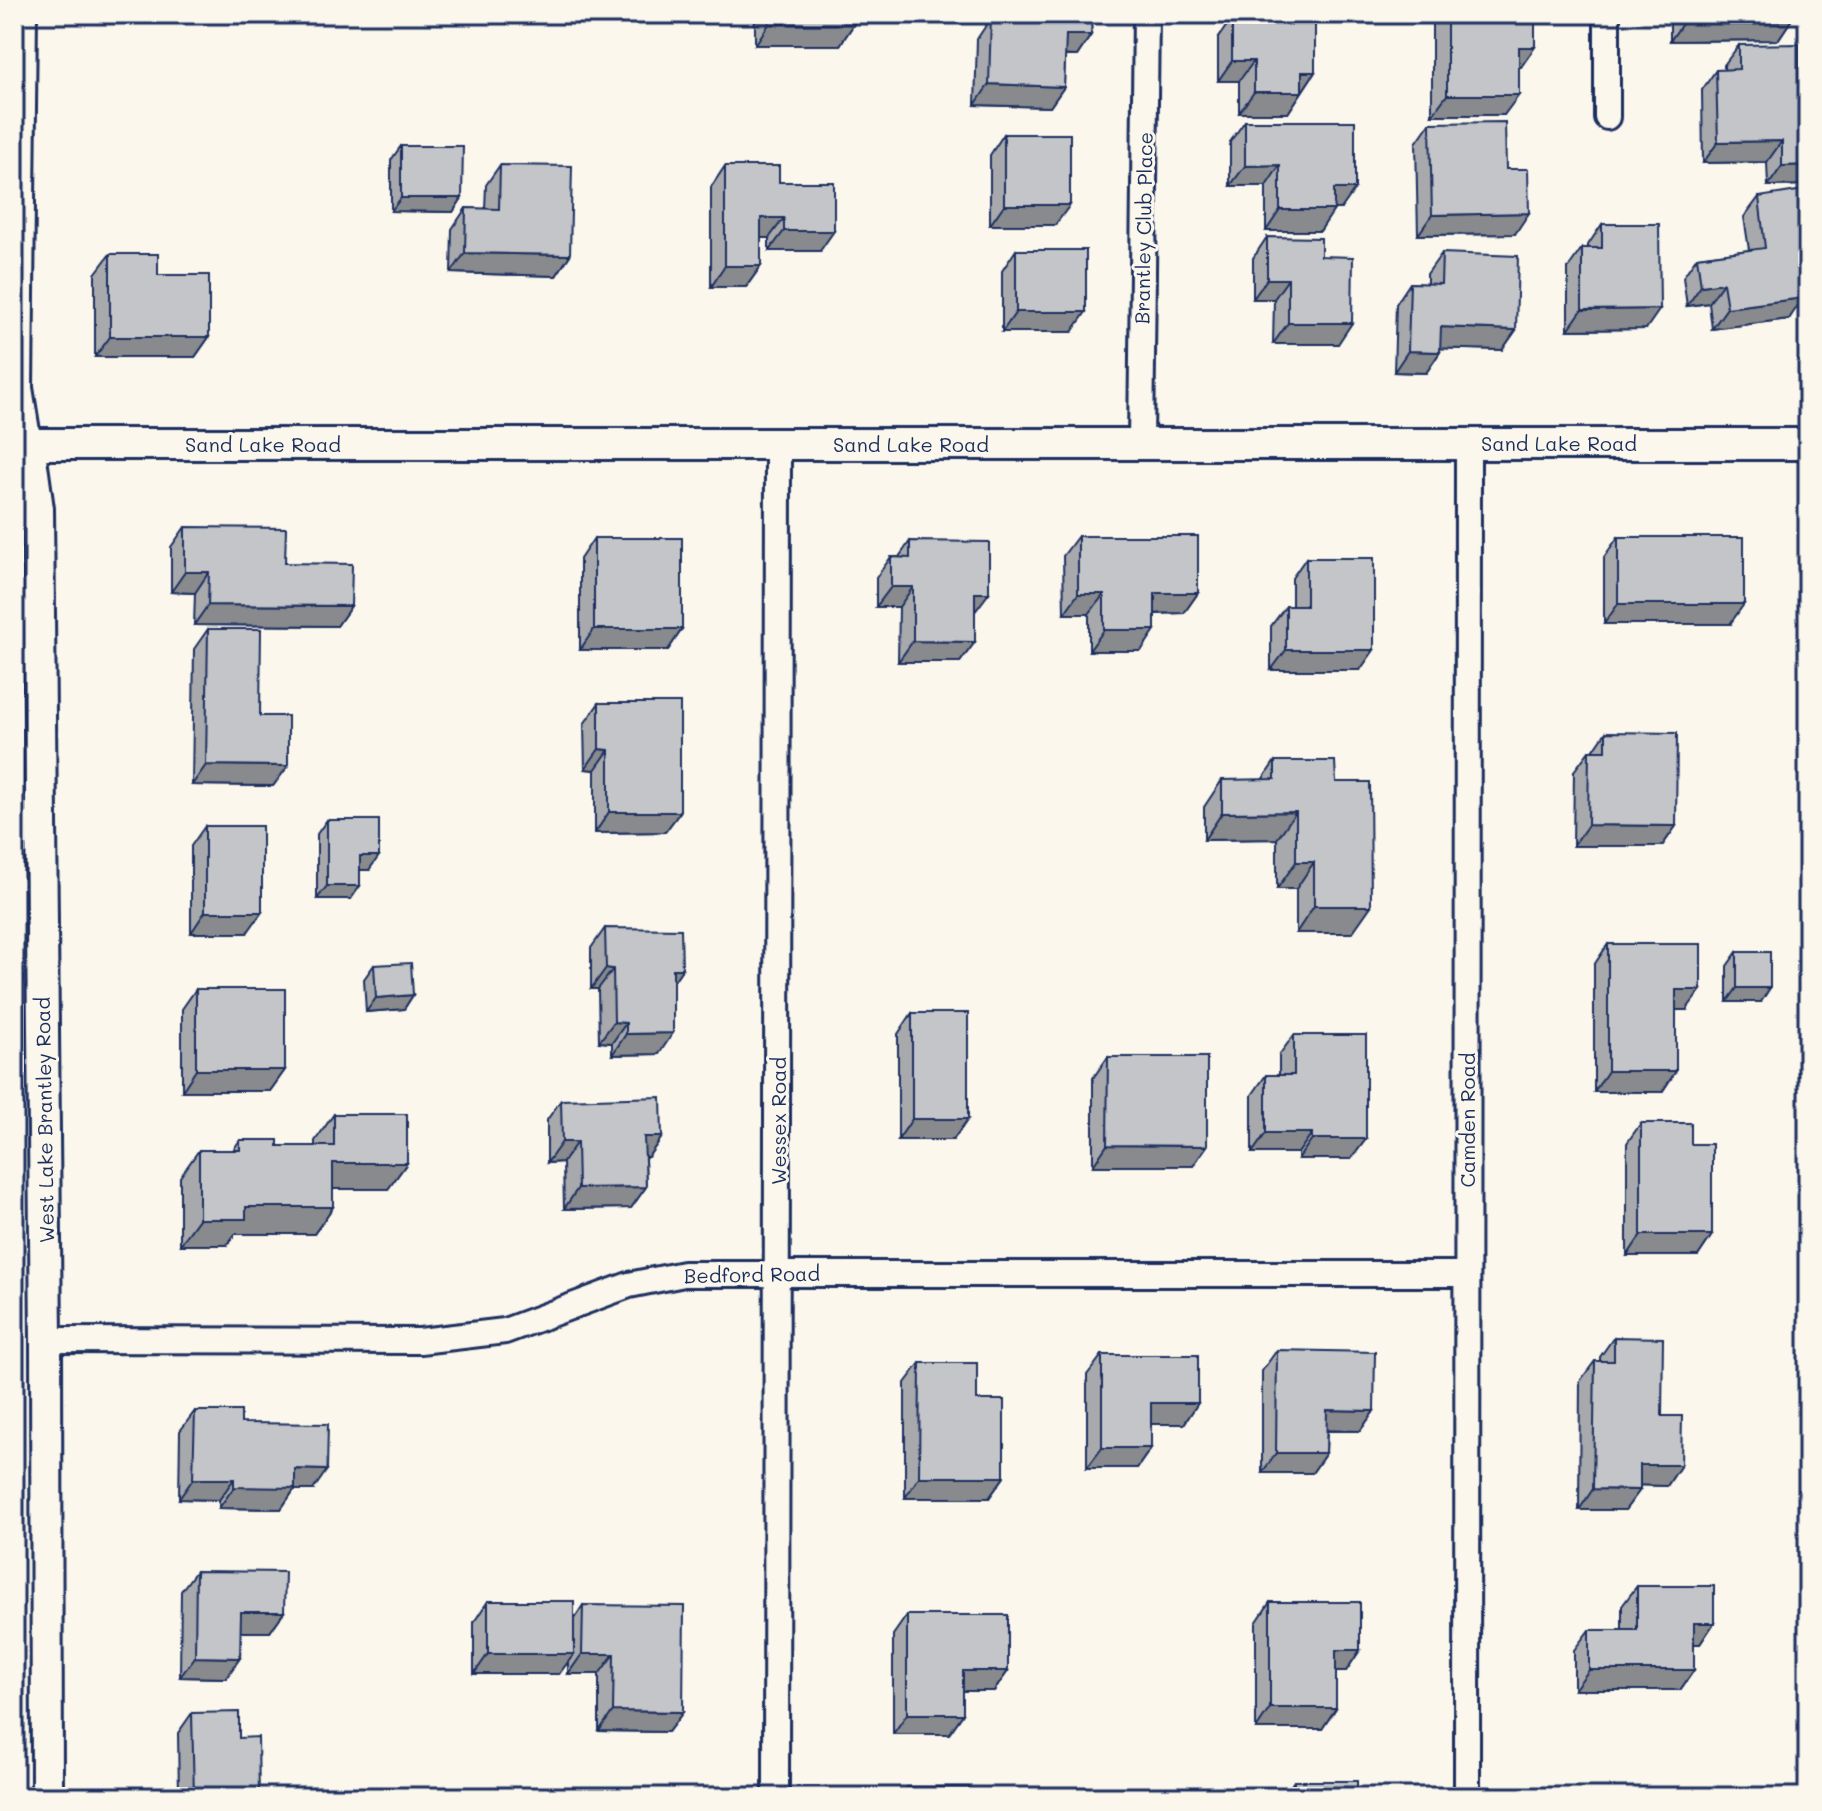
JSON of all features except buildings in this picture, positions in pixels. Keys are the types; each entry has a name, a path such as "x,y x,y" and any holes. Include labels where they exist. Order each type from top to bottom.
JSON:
{"street":[{"path":"22,444 24,14"},
{"name":"Brantley Club Place","path":"1141,443 1146,14"},
{"path":"1607,14 1607,117"},
{"name":"Camden Road","path":"1467,1797 1468,443"},
{"name":"Sand Lake Road","path":"22,444 1808,444"},
{"name":"West Lake Brantley Road","path":"22,444 38,509 47,1797"},
{"name":"Wessex Road","path":"776,1797 778,444"},
{"name":"Bedford Road","path":"46,1340 420,1341 505,1331 629,1285 684,1274 1467,1274"}]}
